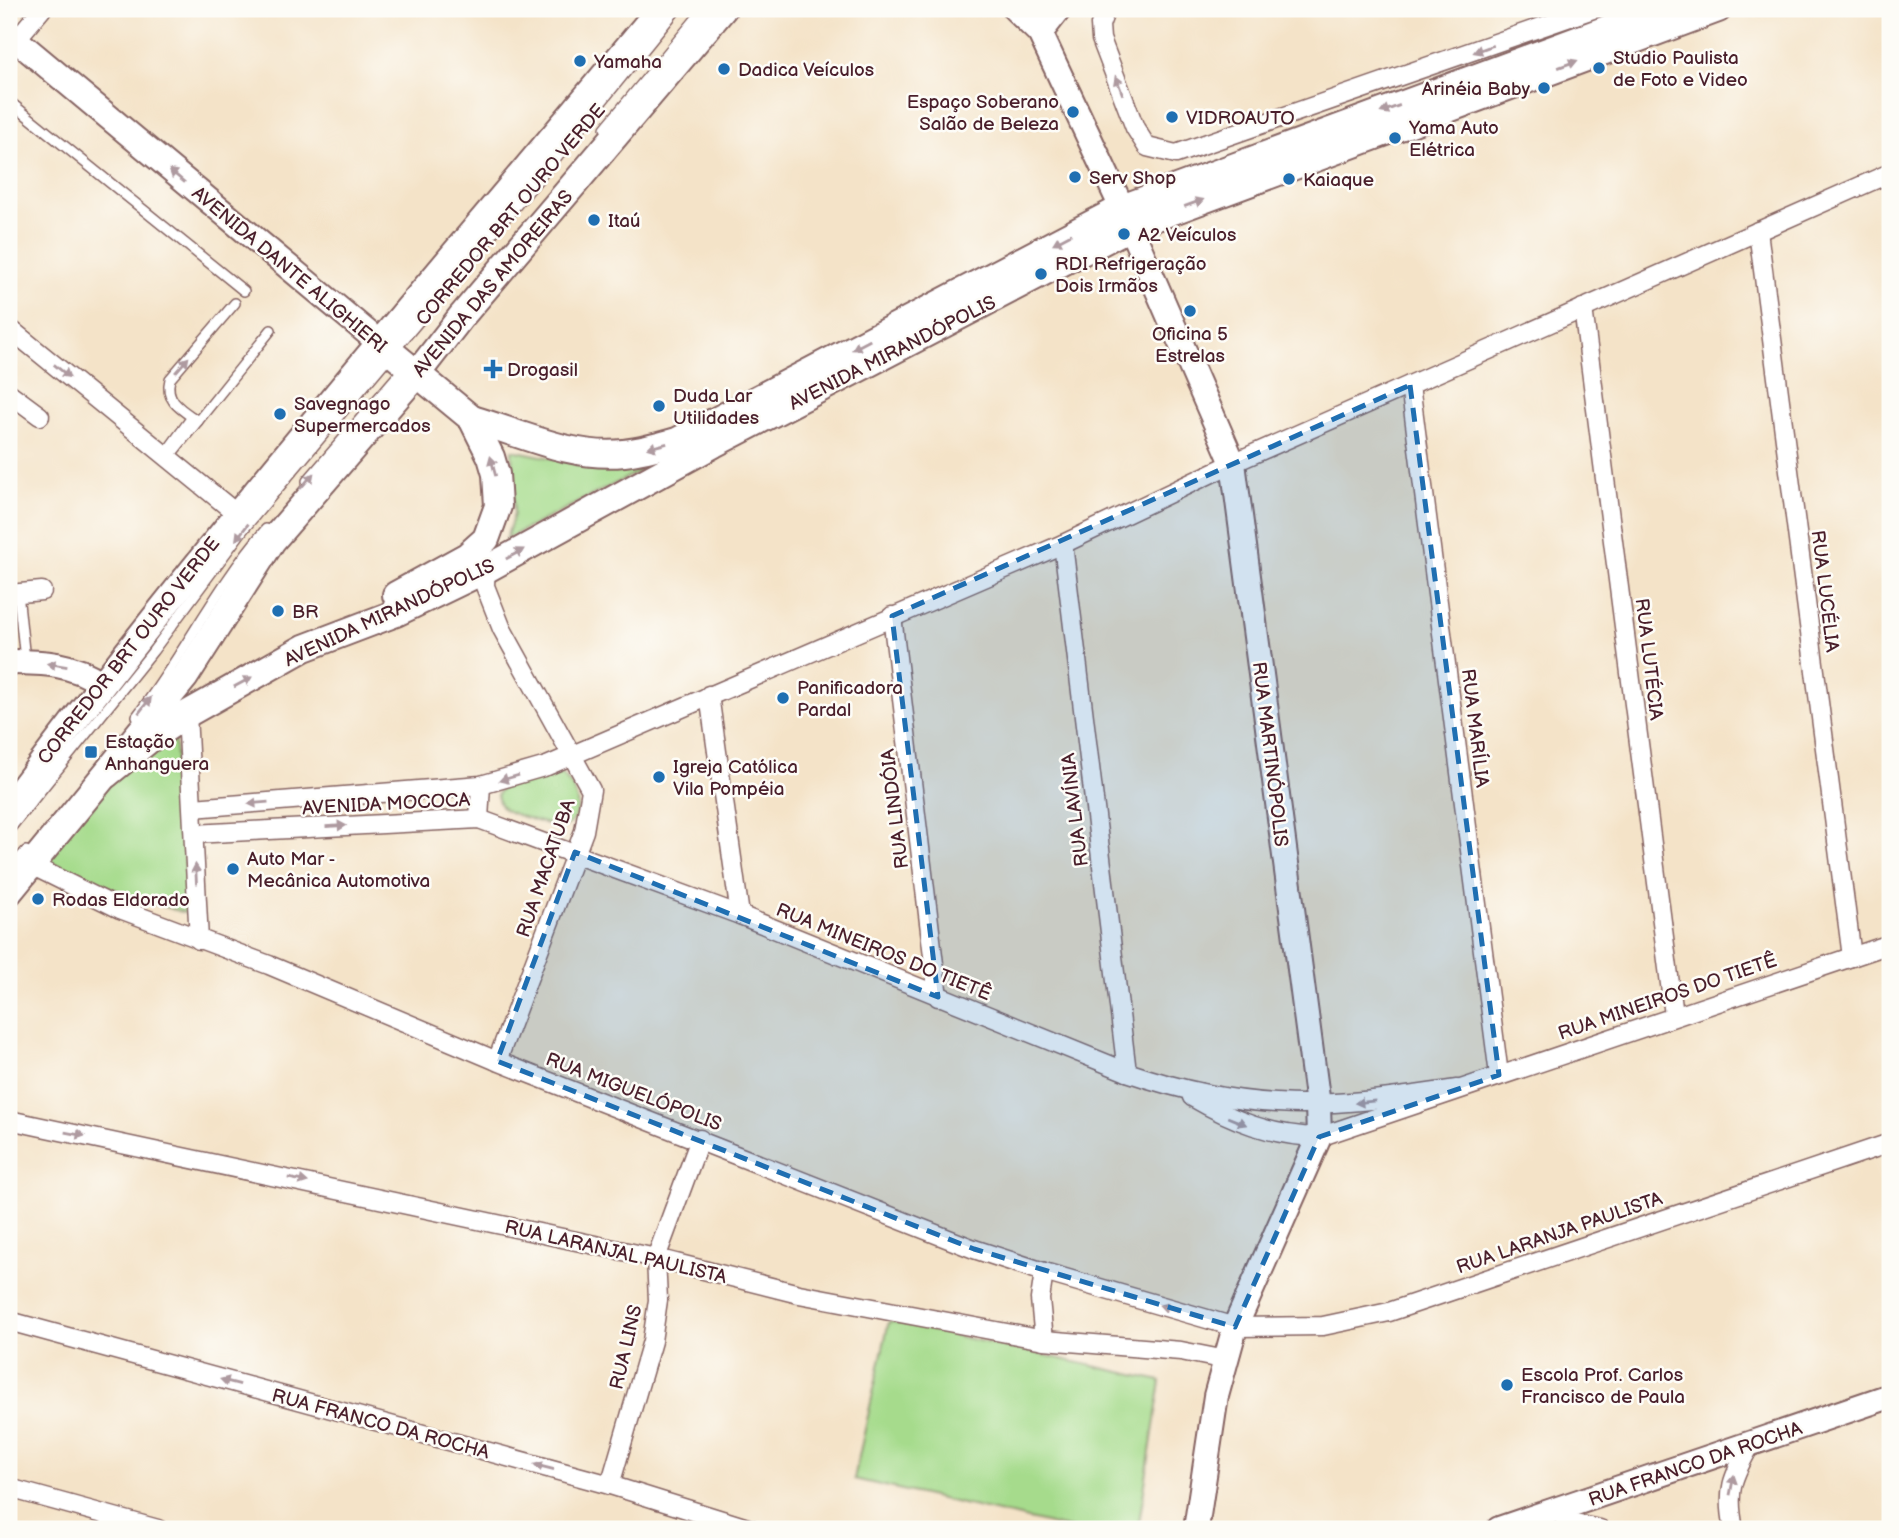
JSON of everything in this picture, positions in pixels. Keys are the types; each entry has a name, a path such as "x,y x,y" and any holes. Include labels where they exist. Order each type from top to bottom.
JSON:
{"main road":[{"name":"AVENIDA DAS AMOREIRAS","path":"9,892 25,858 185,677 272,541 402,359 660,9"},
{"name":"AVENIDA DAS AMOREIRAS","path":"9,807 101,683 237,514 402,359 461,317 723,9"},
{"name":"AVENIDA MIRANDÓPOLIS","path":"472,419 557,446 596,453 624,454 677,441 1126,217 1661,9"},
{"name":"AVENIDA MIRANDÓPOLIS","path":"106,766 187,715 304,648 396,614 485,570 1126,217 1718,9"},
{"name":"AVENIDA DANTE ALIGHIERI","path":"402,359 472,419 496,474 498,506 486,539"},
{"path":"304,648 467,556 486,539"}],"street":[{"path":"11,41 42,9"},
{"name":"RUA MARTINÓPOLIS","path":"1015,9 1040,33 1126,217 1233,463 1318,1105 1319,1137 1235,1327 1216,1396 1196,1529"},
{"path":"1040,33 1059,9"},
{"path":"1105,9 1100,25 1101,39 1136,128 1147,147 1175,153 1594,9"},
{"name":"AVENIDA DANTE ALIGHIERI","path":"11,41 402,359"},
{"name":"AVENIDA MOCOCA","path":"193,808 481,785 520,775 573,755 1063,544 1233,463 1890,173"},
{"name":"RUA LUCÉLIA","path":"1758,231 1852,957"},
{"name":"RUA LUTÉCIA","path":"1583,308 1674,1015"},
{"path":"9,328 237,514"},
{"name":"RUA MARÍLIA","path":"1410,386 1499,1075"},
{"path":"9,393 40,415"},
{"name":"RUA MACATUBA","path":"486,539 485,586 502,629 591,790 590,808 575,852 497,1061"},
{"name":"RUA LAVÍNIA","path":"1063,544 1127,1072"},
{"path":"13,594 42,591"},
{"name":"RUA LINDÓIA","path":"892,616 938,997"},
{"path":"17,662 59,664 84,671 101,683"},
{"path":"709,695 740,915"},
{"path":"187,715 199,940"},
{"path":"479,819 481,785"},
{"name":"AVENIDA MOCOCA","path":"194,834 479,819 575,852"},
{"name":"RUA MINEIROS DO TIETÊ","path":"575,852 740,915 1127,1072 1177,1089 1267,1105 1318,1105 1362,1103 1457,1089"},
{"name":"RUA MIGUELÓPOLIS","path":"25,858 120,909 279,969 497,1061 701,1139 974,1249 1235,1327"},
{"name":"RUA MINEIROS DO TIETÊ","path":"1177,1089 1215,1111 1255,1128 1289,1136 1319,1137 1890,944"},
{"name":"RUA LARANJAL PAULISTA","path":"9,1120 656,1258 799,1294 1044,1340 1181,1351 1226,1360"},
{"name":"RUA LINS","path":"610,1485 652,1341 658,1300 656,1258 701,1139"},
{"name":"RUA LARANJA PAULISTA","path":"1235,1327 1323,1326 1389,1312 1890,1143"},
{"path":"1044,1272 1040,1315 1044,1340"},
{"name":"RUA FRANCO DA ROCHA","path":"9,1321 610,1485 719,1525 751,1529"},
{"name":"RUA FRANCO DA ROCHA","path":"1499,1529 1566,1519 1751,1444 1890,1396"},
{"path":"1734,1529 1729,1502 1733,1476 1751,1444"},
{"path":"9,1488 158,1529"},
{"path":"1566,1519 1600,1529"}],"lane":[{"name":"CORREDOR BRT OURO VERDE","path":"299,490 552,163 677,9"},
{"name":"CORREDOR BRT OURO VERDE","path":"602,132 704,9"},
{"path":"9,102 244,291"},
{"name":"CORREDOR BRT OURO VERDE","path":"430,338 553,192"},
{"path":"195,419 172,403 167,387 170,379 235,303"},
{"path":"167,456 271,330"},
{"name":"CORREDOR BRT OURO VERDE","path":"9,830 153,650 243,530 402,359"},
{"name":"CORREDOR BRT OURO VERDE","path":"131,724 172,670 212,600 274,520"},
{"path":"13,594 17,662"},
{"path":"71,798 106,766"}],"highlighted area":[{"path":"1410,385 1499,1075 1319,1137 1235,1327 974,1249 497,1061 575,852 938,997 892,616"}],"green space":[{"path":"512,450 590,466 642,470 506,539 514,514"},
{"path":"174,732 189,914 129,896 51,862 45,855 99,785"},
{"path":"553,769 566,779 576,795 577,813 566,826 535,820 501,806 497,795 502,787 528,782"},
{"path":"889,1321 1161,1381 1138,1529 1072,1529 854,1479"}],"place":[{"name":"Yamaha","path":"580,61"},
{"name":"Studio Paulista de Foto e Video","path":"1599,68"},
{"name":"Dadica Veículos","path":"724,69"},
{"name":"Arinéia Baby","path":"1544,88"},
{"name":"Espaço Soberano Salão de Beleza","path":"1073,112"},
{"name":"VIDROAUTO","path":"1172,117"},
{"name":"Yama Auto Elétrica","path":"1395,138"},
{"name":"Serv Shop","path":"1075,177"},
{"name":"Kaiaque","path":"1289,179"},
{"name":"Itaú","path":"594,220"},
{"name":"A2 Veículos","path":"1124,234"},
{"name":"RDI Refrigeração Dois Irmãos","path":"1041,274"},
{"name":"Oficina 5 Estrelas","path":"1190,311"},
{"name":"Drogasil","path":"493,369"},
{"name":"Duda Lar Utilidades","path":"659,406"},
{"name":"Savegnago Supermercados","path":"280,414"},
{"name":"BR","path":"278,611"},
{"name":"Panificadora Pardal","path":"783,698"},
{"name":"Estação Anhanguera","path":"91,752"},
{"name":"Igreja Católica Vila Pompéia","path":"659,777"},
{"name":"Auto Mar - Mecânica Automotiva","path":"233,869"},
{"name":"Rodas Eldorado","path":"38,899"},
{"name":"Escola Prof. Carlos Francisco de Paula","path":"1507,1385"}]}
